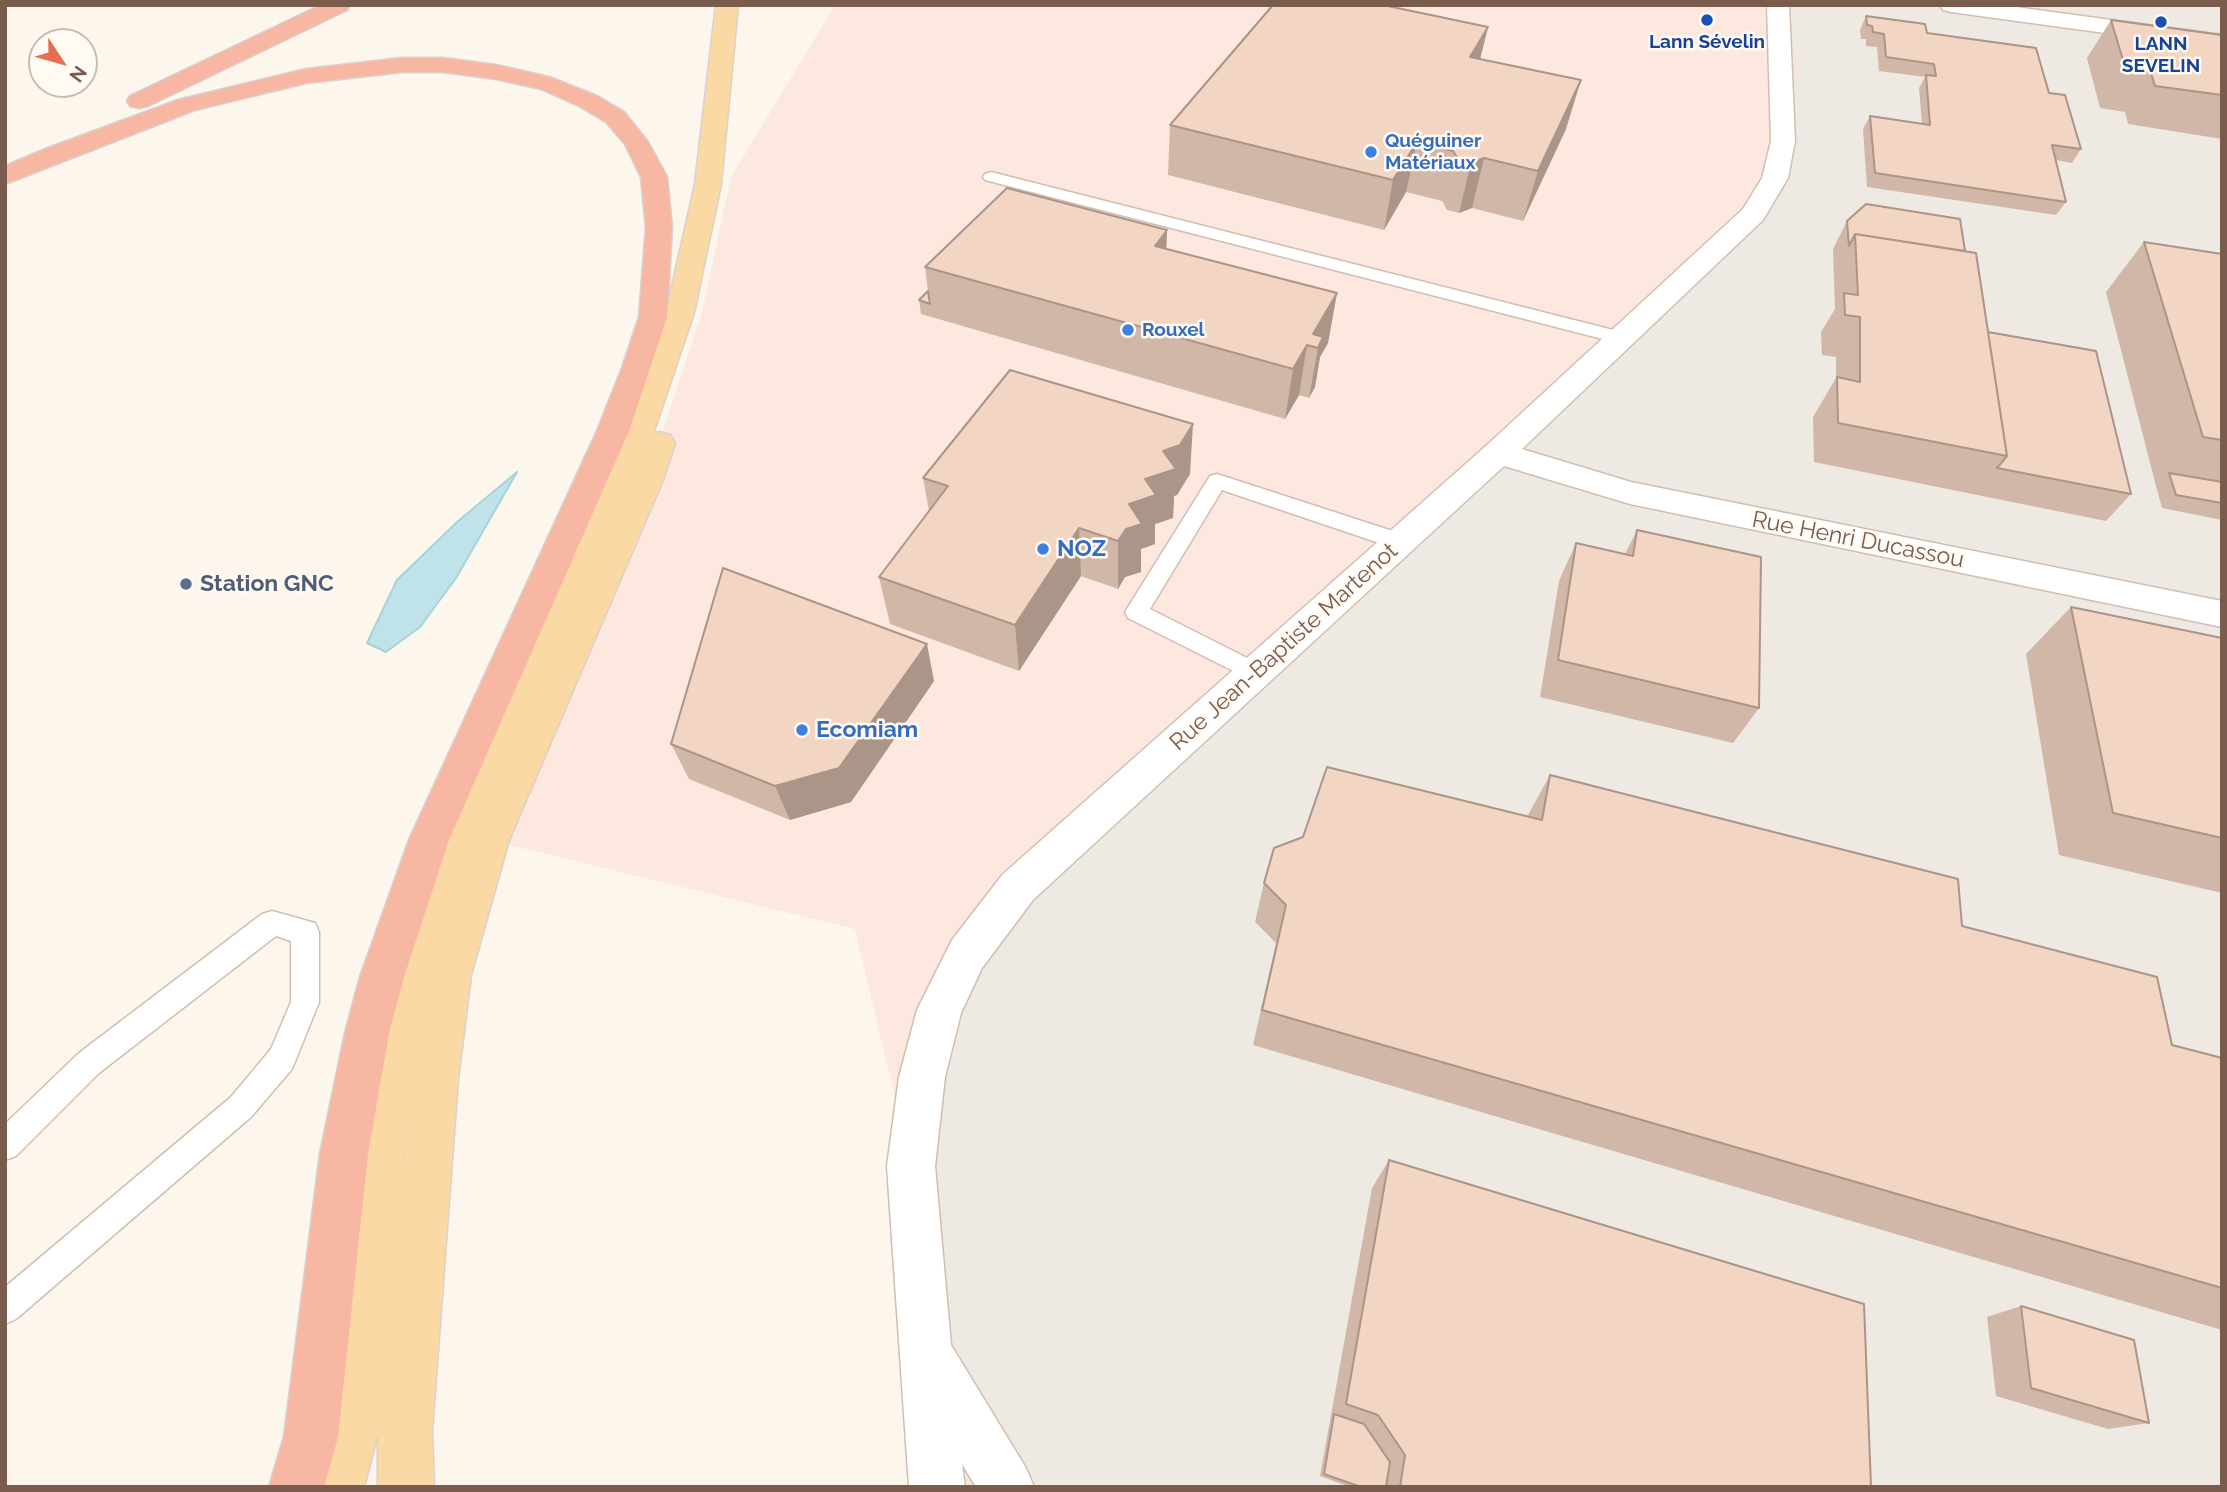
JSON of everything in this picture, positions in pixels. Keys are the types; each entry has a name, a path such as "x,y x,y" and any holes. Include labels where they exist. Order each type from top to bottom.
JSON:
{"highway":[{"path":"5,166 340,5"},
{"path":"5,176 57,153 187,105 306,76 402,65 443,65 496,72 549,85 588,101 615,117 636,142 654,177 659,227 658,268 653,317 637,368 614,431 429,840 382,977 367,1033 344,1154 332,1272 310,1437 296,1487"}],"main road":[{"path":"336,1487 353,1427 372,1262 381,1145 402,1029 415,975 459,841 637,435 680,313 708,184 727,5"},
{"path":"406,1487 406,1418 435,1079 449,975 489,840 647,480 702,312 731,177 746,5"}],"street":[{"name":"Rue Jean-Baptiste Martenot","path":"928,1356 911,1167 922,1077 939,1010 967,954 1018,887 1498,453 1754,214 1775,178 1783,141 1778,5"},
{"path":"1951,5 2222,42"},
{"name":"Rue Henri Ducassou","path":"1498,453 1630,494 2222,614"},
{"path":"928,1356 937,1487"},
{"path":"928,1356 961,1487"},
{"path":"928,1356 1007,1487"}],"lane":[{"path":"991,177 1622,338"},
{"path":"1255,673 1136,612 1217,481 1400,542"},
{"path":"5,1145 89,1063 272,923 305,932 305,1002 282,1059 241,1107 5,1308"}],"shaded area":[{"path":"835,5 1778,5 1775,178 911,1166 855,929 489,840 647,480 702,312 731,177"},
{"path":"1778,5 2222,5 2222,1487 961,1487 911,1166 967,954 1498,453 1775,178"}],"water":[{"path":"517,472 456,578 420,627 386,652 367,643 397,580 457,522"}],"building":[{"name":"Quéguiner Matériaux","path":"1273,5 1383,5 1488,27 1470,57 1581,80 1538,171 1484,158 1471,163 1459,160 1453,151 1417,142 1393,180 1170,125"},
{"path":"1866,16 1925,24 1927,33 2036,48 2049,93 2065,95 2081,149 2052,145 2066,202 1875,173 1870,116 1930,125 1926,75 1936,76 1934,64 1886,57 1884,34 1873,32 1872,26 1867,25"},
{"path":"2111,20 2222,35 2222,95 2155,86 2151,73 2126,70"},
{"path":"1007,188 1167,230 1155,246 1337,293 1313,334 1323,337 1318,348 1307,345 1293,369 925,267"},
{"path":"1866,204 1960,219 1965,251 1855,234 1849,246 1847,221"},
{"path":"1855,234 1976,253 2007,456 1838,423 1837,377 1860,382 1860,317 1845,315 1844,293 1858,295"},
{"path":"2144,242 2222,254 2222,440 2203,437"},
{"path":"928,291 930,304 919,300"},
{"path":"1988,332 2096,351 2131,494 1997,468 2007,456"},
{"name":"NOZ","path":"1010,370 1193,424 1180,445 1163,451 1176,469 1145,479 1156,495 1129,504 1142,524 1126,529 1118,541 1079,528 1015,625 879,577 948,486 923,478"},
{"path":"2169,473 2222,482 2222,503 2176,495"},
{"path":"1637,530 1761,557 1759,708 1558,660 1576,543 1633,556"},
{"name":"Ecomiam","path":"723,568 927,644 839,768 775,786 671,744"},
{"path":"2071,607 2222,638 2222,838 2113,813"},
{"path":"1327,767 1542,820 1550,775 1958,879 1962,926 2157,977 2172,1045 2222,1058 2222,1288 1262,1010 1286,905 1264,883 1274,848 1303,837"},
{"path":"1389,1160 1864,1304 1871,1487 1400,1487 1405,1455 1378,1415 1346,1404"},
{"path":"2021,1306 2134,1340 2149,1423 2031,1388"},
{"path":"1334,1414 1364,1424 1390,1462 1386,1487 1361,1487 1324,1474"}],"place":[{"name":"Lann Sévelin","path":"1707,20"},
{"name":"LANN SEVELIN","path":"2161,22"},
{"name":"Quéguiner Matériaux","path":"1371,152"},
{"name":"Rouxel","path":"1128,330"},
{"name":"NOZ","path":"1043,549"},
{"name":"Station GNC","path":"186,584"},
{"name":"Ecomiam","path":"802,730"}]}
